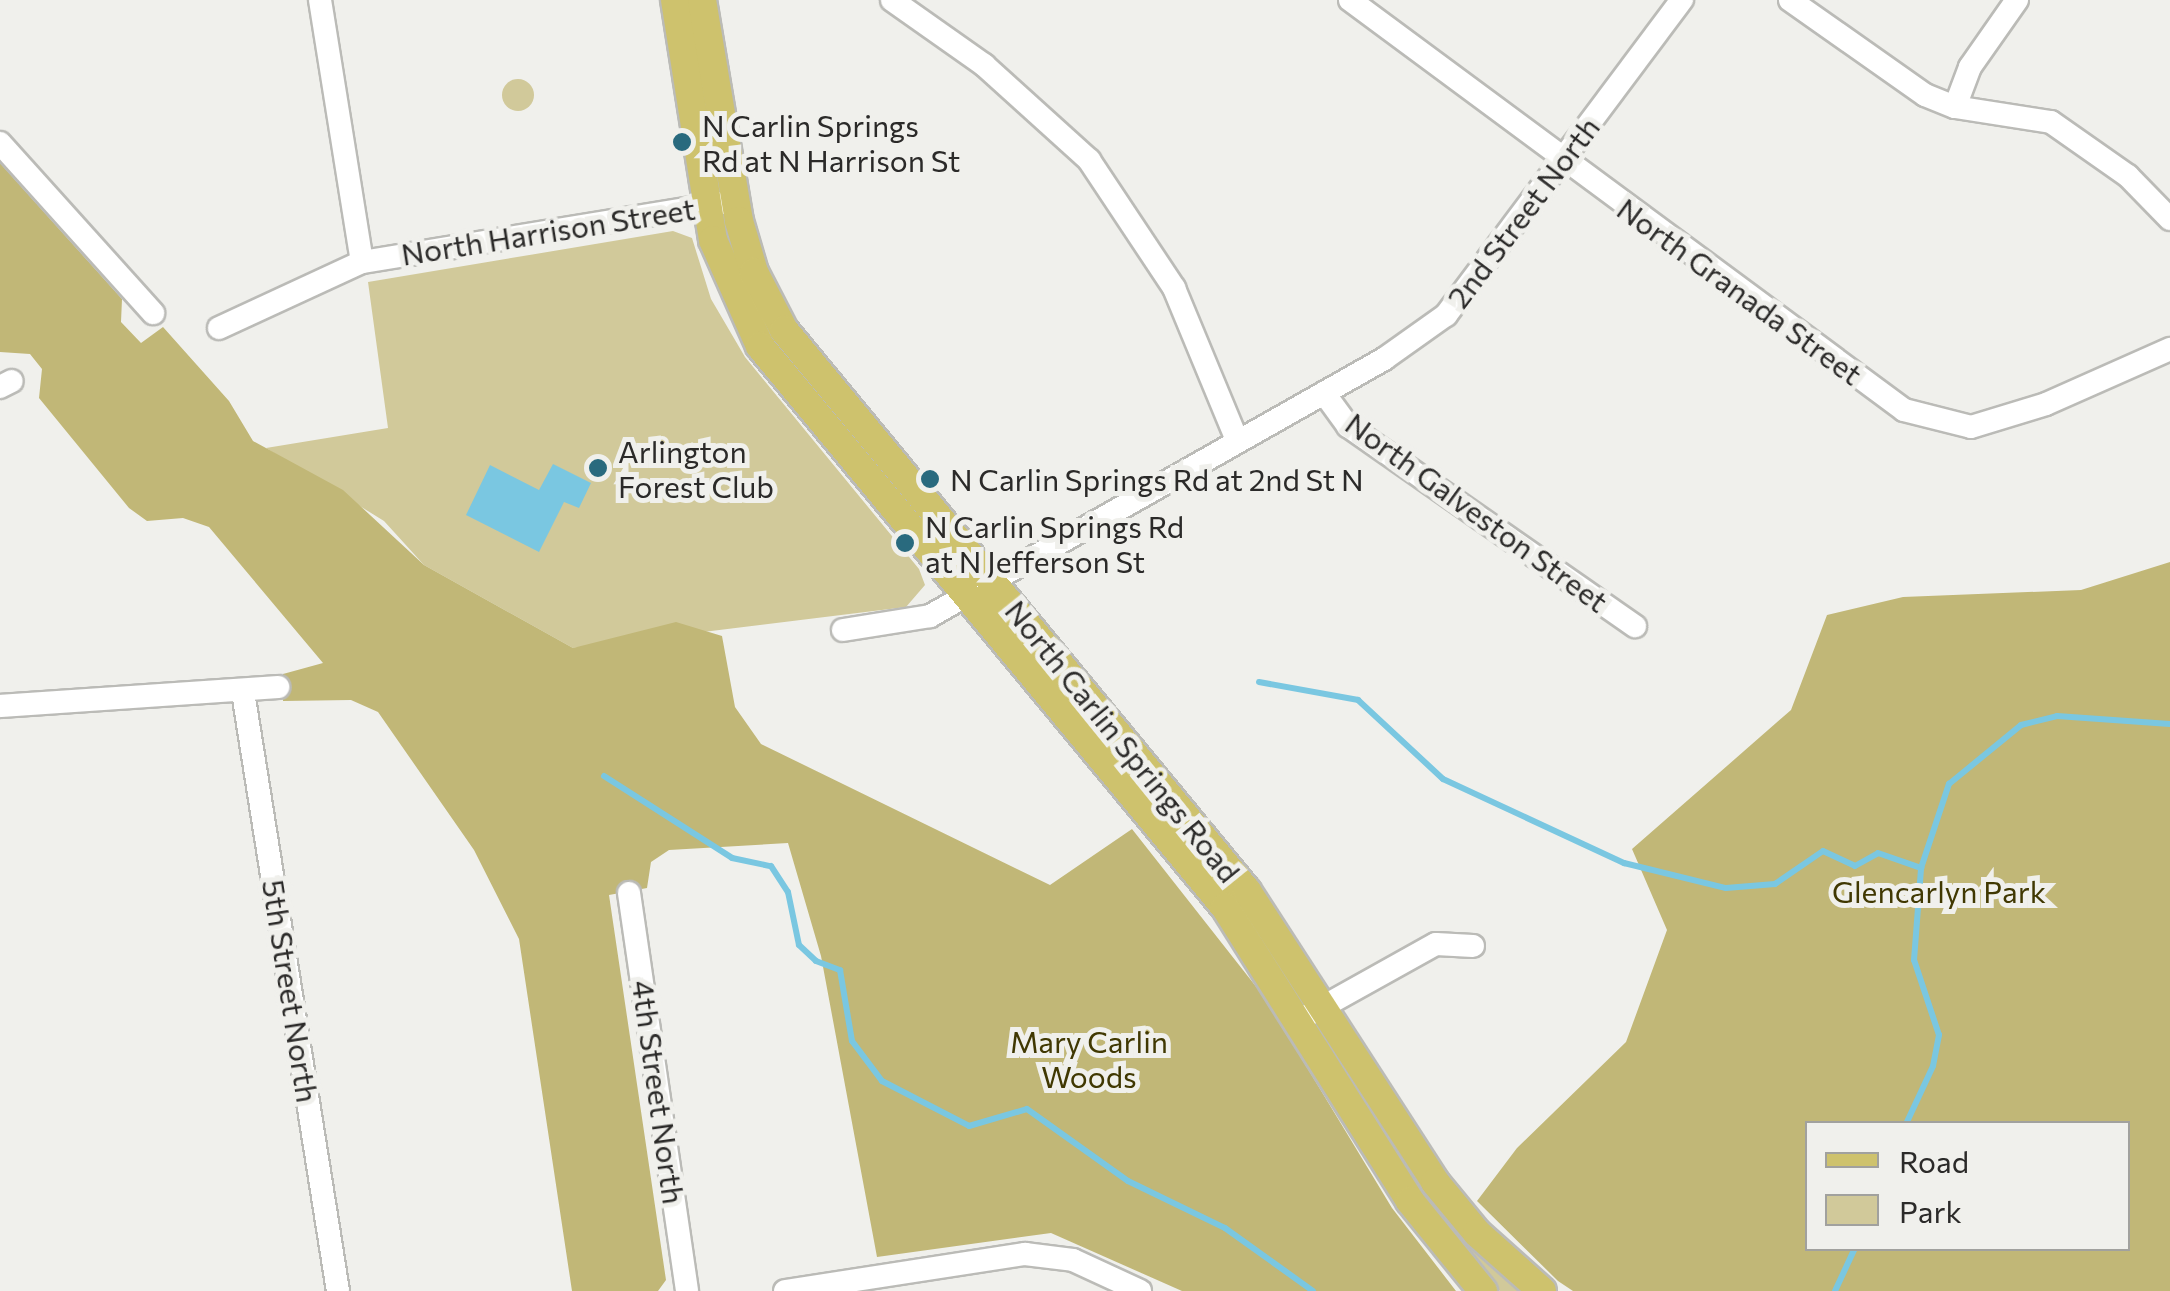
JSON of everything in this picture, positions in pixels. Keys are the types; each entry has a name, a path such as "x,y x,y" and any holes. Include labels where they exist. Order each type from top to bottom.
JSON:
{"main road":[{"name":"North Carlin Springs Road","path":"674,0 706,204 732,293 760,346 1246,892 1410,1201 1483,1291"},
{"name":"North Carlin Springs Road","path":"702,0 734,202 754,272 784,330 977,586"},
{"name":"North Carlin Springs Road","path":"1313,1012 1435,1182 1477,1232 1542,1291"}],"street":[{"path":"320,0 362,262"},
{"path":"892,0 984,65 1089,160 1174,288 1236,438"},
{"name":"North Granada Street","path":"1350,0 1562,161 1904,410 1971,427 2046,404 2170,349"},
{"name":"2nd Street North","path":"843,630 930,616 1236,438 1324,393 1446,315 1682,0"},
{"path":"1790,0 1925,95 1956,107 2051,122 2128,176 2170,218"},
{"path":"1956,107 1970,66 2018,0"},
{"path":"0,142 153,314"},
{"name":"North Harrison Street","path":"219,328 362,262 734,202"},
{"name":"North Galveston Street","path":"1324,393 1348,426 1635,626"},
{"path":"0,706 278,687"},
{"name":"5th Street North","path":"244,692 338,1291"},
{"name":"4th Street North","path":"629,893 687,1291"},
{"path":"1313,1012 1436,944 1473,946"},
{"path":"785,1291 1024,1254 1072,1260 1140,1291"}],"green space":[{"path":"518,79 529,84 534,95 529,106 518,111 507,106 502,95 507,84"},
{"name":"Mary Carlin Woods","path":"0,163 122,299 121,322 141,343 163,327 229,401 253,441 343,490 424,565 573,648 676,622 722,636 735,707 761,744 1050,885 1132,829 1265,998 1392,1208 1456,1291 1182,1291 1051,1233 877,1257 821,956 788,843 669,850 651,862 647,888 609,895 666,1280 658,1291 572,1291 519,939 474,850 378,712 351,700 283,701 283,674 323,663 209,527 183,518 147,521 129,508 39,398 42,369 30,354 0,352"},
{"path":"673,231 692,238 711,299 745,357 919,569 925,585 906,607 573,648 424,565 384,521 266,448 388,428 368,282"},
{"name":"Glencarlyn Park","path":"2170,562 2170,1291 1573,1291 1477,1201 1517,1148 1626,1042 1667,930 1632,849 1791,710 1827,615 1903,597 2081,590"},
{"path":"1388,1133 1481,1253 1522,1291 1500,1291 1483,1275 1438,1221 1384,1135"}],"water":[{"path":"553,464 591,483 579,508 564,502 539,552 466,515 490,465 539,490"}],"waterway":[{"path":"1259,682 1358,700 1443,779 1624,863 1726,888 1775,884 1823,851 1855,866 1878,853 1921,868"},
{"path":"1907,1121 1933,1066 1939,1035 1914,960 1921,868 1949,784 2021,725 2057,716 2170,724"},
{"path":"604,776 732,858 771,866 788,892 799,945 816,961 840,970 852,1041 882,1081 969,1126 1027,1109 1128,1181 1225,1228 1313,1291"},
{"path":"1835,1291 1854,1251"}],"place":[{"name":"N Carlin Springs Rd at N Harrison St","path":"682,142"},
{"name":"Arlington Forest Club","path":"598,468"},
{"name":"N Carlin Springs Rd at 2nd St N","path":"930,479"},
{"name":"N Carlin Springs Rd at N Jefferson St","path":"905,543"}]}
